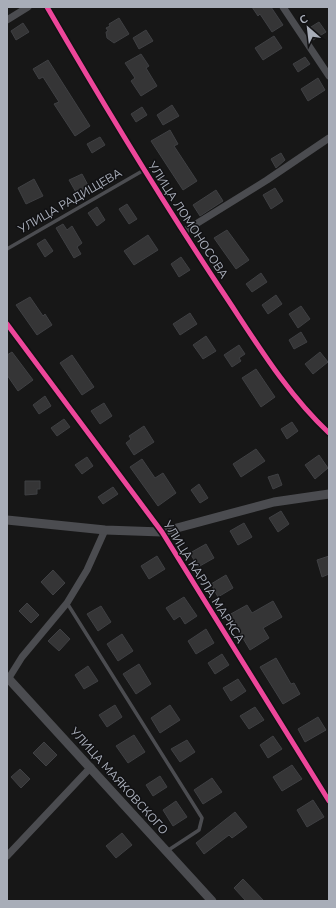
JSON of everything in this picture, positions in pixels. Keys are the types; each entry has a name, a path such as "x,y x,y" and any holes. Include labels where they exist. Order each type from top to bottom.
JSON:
{"street":[{"path":"7,20 28,7"},
{"name":"УЛИЦА ЛОМОНОСОВА","path":"46,7 144,170 250,334 313,418 329,433"},
{"path":"283,7 329,76"},
{"path":"183,232 267,180 329,138"},
{"name":"УЛИЦА КАРЛА МАРКСА","path":"7,324 70,406 162,532 329,801"},
{"path":"7,520 105,530 162,532 274,502 329,494"},
{"path":"8,679 22,658 67,603 87,570 105,530"},
{"name":"УЛИЦА МАЯКОВСКОГО","path":"8,679 212,901"},
{"path":"7,856 90,767"}],"lane":[{"name":"УЛИЦА РАДИЩЕВА","path":"7,249 144,170"},
{"path":"67,603 202,818 199,830 166,851"}],"building":[{"path":"252,7 271,7 283,25 272,32 260,14 258,16"},
{"path":"119,18 129,34 114,43 107,38 106,32 108,31 106,28 110,26 109,24"},
{"path":"319,22 326,32 313,40 306,30"},
{"path":"23,23 29,32 16,40 11,31"},
{"path":"146,30 153,41 139,49 133,38"},
{"path":"274,36 282,48 263,60 255,48"},
{"path":"141,54 149,66 146,68 157,86 141,96 131,81 135,78 125,63"},
{"path":"305,57 310,64 298,72 293,64"},
{"path":"48,60 90,126 75,136 54,104 59,102 43,77 39,79 33,69"},
{"path":"318,78 325,90 308,101 301,89"},
{"path":"172,105 179,116 163,125 157,115"},
{"path":"142,107 147,115 136,122 131,114"},
{"path":"170,130 178,144 174,146 197,181 183,190 151,141"},
{"path":"100,137 105,145 92,153 87,144"},
{"path":"281,153 285,160 276,168 271,159"},
{"path":"82,174 89,187 77,194 69,180"},
{"path":"34,179 43,196 26,204 18,188"},
{"path":"275,188 283,201 271,209 263,195"},
{"path":"216,190 223,201 200,216 193,205"},
{"path":"127,204 137,219 129,224 119,209"},
{"path":"97,207 105,220 97,226 88,213"},
{"path":"63,224 67,230 72,226 82,243 77,247 81,254 74,258 56,228"},
{"path":"227,230 249,260 236,269 214,238"},
{"path":"148,235 158,250 134,265 124,251"},
{"path":"45,239 53,251 45,257 37,244"},
{"path":"181,257 190,270 179,277 171,264"},
{"path":"261,273 267,282 252,292 246,284"},
{"path":"276,295 282,304 268,314 262,305"},
{"path":"30,297 43,316 45,314 52,325 37,335 16,305"},
{"path":"301,306 310,319 298,328 289,314"},
{"path":"190,313 197,324 180,335 173,324"},
{"path":"301,332 307,342 294,349 289,340"},
{"path":"206,336 216,351 203,359 193,345"},
{"path":"239,345 245,354 239,358 241,361 232,367 224,355"},
{"path":"12,352 33,380 18,391 7,375 7,355"},
{"path":"320,352 328,362 313,374 305,364"},
{"path":"72,355 94,387 82,395 60,363"},
{"path":"256,369 275,397 261,407 242,378"},
{"path":"45,396 51,406 39,414 33,405"},
{"path":"104,403 112,416 100,424 91,411"},
{"path":"64,419 70,427 57,436 51,428"},
{"path":"292,422 298,431 287,439 281,429"},
{"path":"144,426 154,442 134,455 126,443 131,439 129,436"},
{"path":"256,449 265,461 241,477 233,464"},
{"path":"319,455 328,468 315,479 305,465"},
{"path":"87,457 93,466 82,474 75,465"},
{"path":"142,459 155,478 163,473 176,493 158,506 130,467"},
{"path":"278,474 282,485 273,489 268,477"},
{"path":"25,481 40,481 40,489 37,489 37,494 25,495"},
{"path":"199,484 208,498 200,503 191,490"},
{"path":"113,487 118,494 103,504 98,497"},
{"path":"281,511 289,524 278,532 269,518"},
{"path":"244,523 252,537 238,545 230,531"},
{"path":"206,544 214,558 198,567 190,553"},
{"path":"157,556 165,569 149,579 141,566"},
{"path":"329,556 329,574 322,577 317,560"},
{"path":"53,570 65,583 53,595 41,582"},
{"path":"226,575 233,588 218,597 211,584"},
{"path":"184,597 197,616 185,624 180,616 174,620 166,608"},
{"path":"273,601 282,617 263,628 269,638 250,650 229,615 247,605 252,613"},
{"path":"27,603 39,615 31,623 19,611"},
{"path":"101,606 111,622 98,631 87,614"},
{"path":"60,629 70,639 59,651 48,641"},
{"path":"206,629 214,643 196,654 188,641"},
{"path":"122,634 133,651 118,661 107,644"},
{"path":"222,654 229,665 215,674 208,663"},
{"path":"276,658 291,684 294,683 300,694 283,704 260,667"},
{"path":"139,664 151,684 136,694 123,674"},
{"path":"88,666 98,681 84,689 75,675"},
{"path":"238,679 246,691 231,701 223,688"},
{"path":"115,705 122,717 107,727 99,715"},
{"path":"170,705 180,720 160,733 151,718"},
{"path":"255,707 264,720 249,729 240,716"},
{"path":"318,717 326,730 305,742 298,729"},
{"path":"134,735 145,752 128,763 116,746"},
{"path":"273,736 282,749 268,758 260,745"},
{"path":"187,740 195,752 180,762 171,749"},
{"path":"44,742 57,755 46,766 33,753"},
{"path":"292,765 302,779 282,791 273,777"},
{"path":"20,769 30,779 21,788 11,777"},
{"path":"160,776 167,787 153,796 146,785"},
{"path":"212,778 222,792 203,804 194,790"},
{"path":"313,800 324,817 307,827 297,810"},
{"path":"176,801 187,817 173,826 163,810"},
{"path":"235,812 247,827 232,838 229,835 204,854 196,843"},
{"path":"122,833 132,845 116,858 106,846"},
{"path":"243,879 264,901 246,901 234,888"}],"cycle path":[{"path":"47,7 153,184 270,364 298,400 329,433"},
{"path":"7,324 162,532 329,801"}]}
